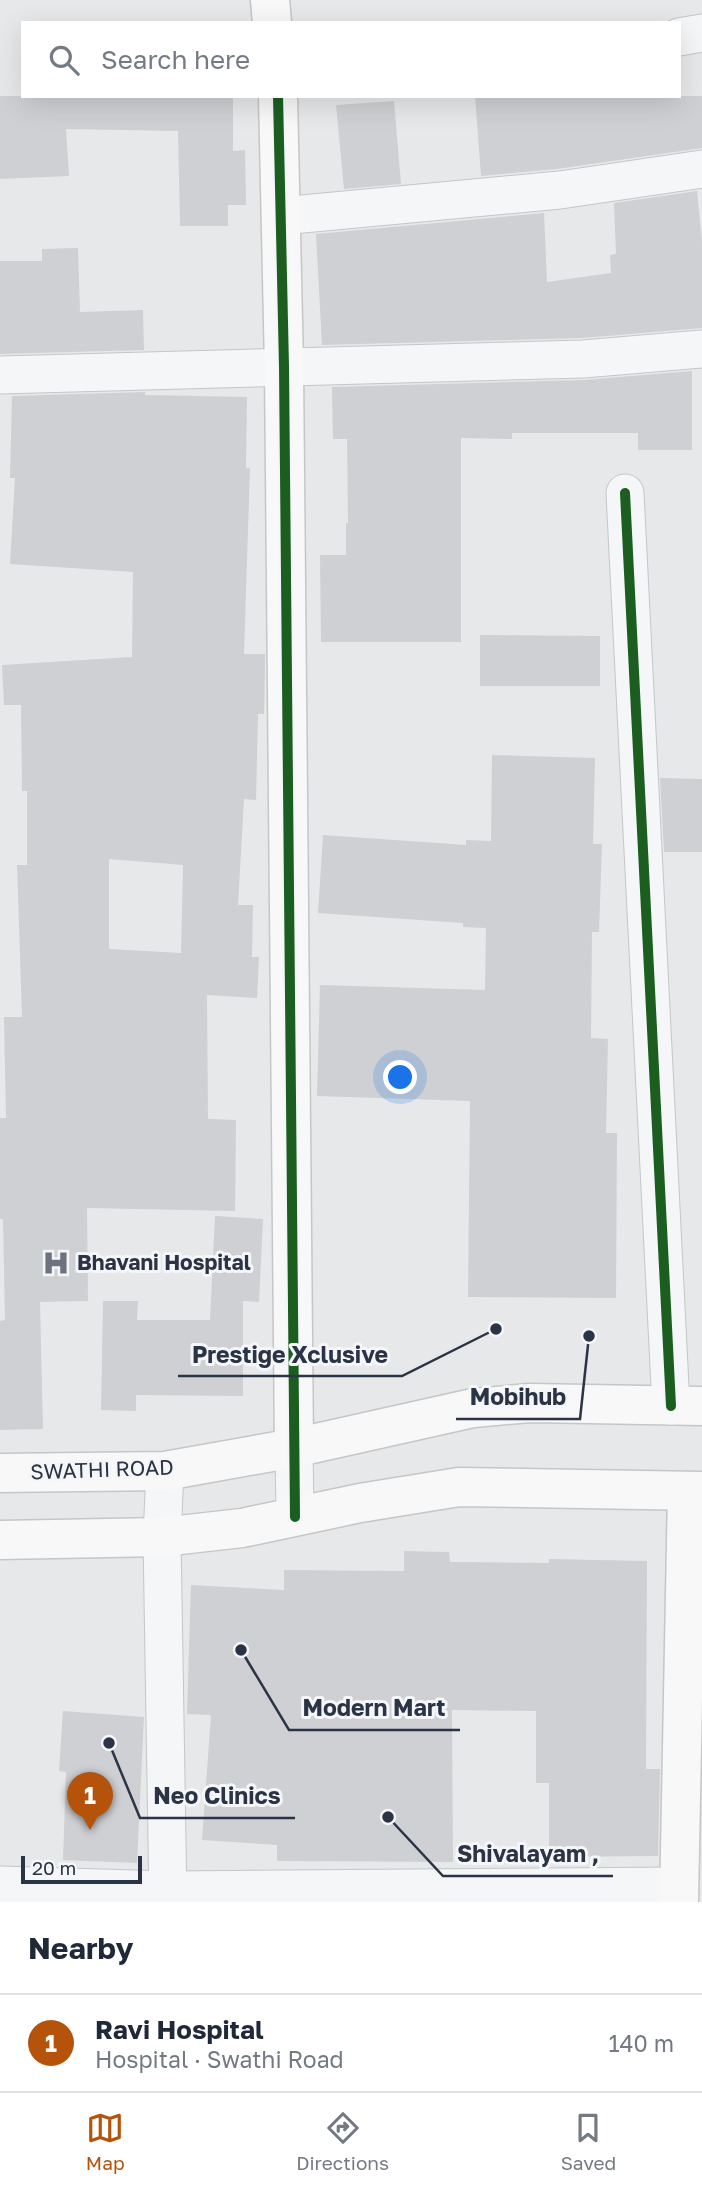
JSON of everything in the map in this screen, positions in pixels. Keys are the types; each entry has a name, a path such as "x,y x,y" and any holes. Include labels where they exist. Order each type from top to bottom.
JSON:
{"street":[{"path":"270,0 272,21"},
{"path":"681,37 702,33"},
{"path":"278,98 284,367 295,1517"},
{"path":"281,216 560,190 702,169"},
{"path":"0,375 583,359 702,349"},
{"path":"625,494 687,1406"},
{"name":"SWATHI ROAD","path":"0,1473 164,1471 294,1448 473,1408 530,1403 687,1406"},
{"path":"164,1471 162,1537 168,1896"},
{"path":"0,1539 162,1537 242,1528 459,1487 695,1491 679,1894 168,1896 0,1885"}],"building":[{"path":"0,96 233,98 233,151 245,150 246,205 228,205 228,226 180,226 178,131 66,129 69,176 0,179"},
{"path":"702,96 702,148 557,169 481,176 475,98"},
{"path":"394,101 401,184 344,189 336,105"},
{"path":"697,191 702,242 702,328 582,338 322,345 316,234 544,213 547,282 611,273 610,255 616,254 614,203"},
{"path":"78,248 80,312 143,310 144,350 0,354 0,261 42,261 42,249"},
{"path":"692,371 692,450 638,450 638,433 512,433 512,439 461,438 461,642 321,642 320,555 346,555 348,523 347,439 333,439 332,387 584,380"},
{"path":"145,392 145,395 247,397 246,468 250,468 244,654 265,654 265,663 264,714 258,714 256,800 244,799 238,905 253,905 252,957 259,957 257,998 207,995 208,1119 236,1120 235,1211 87,1208 88,1301 40,1302 43,1429 0,1430 0,1321 5,1320 3,1219 0,1219 0,1118 6,1118 4,1017 22,1017 17,865 27,865 27,791 22,791 21,705 4,705 2,665 132,657 133,572 10,564 15,478 10,478 12,396","holes":["109,859 183,865 181,953 109,949"]},
{"path":"480,635 600,636 600,686 480,686"},
{"path":"492,755 595,758 593,844 602,844 599,932 592,932 591,1038 608,1039 606,1133 617,1133 616,1298 468,1297 470,1101 317,1096 320,985 485,990 486,928 463,927 463,923 318,913 323,835 466,845 466,840 491,841"},
{"path":"660,778 702,779 702,852 664,852"},
{"path":"215,1216 263,1219 259,1302 243,1301 243,1396 136,1395 136,1411 101,1410 103,1301 138,1301 137,1320 210,1320"},
{"path":"404,1551 449,1552 450,1562 549,1563 549,1559 647,1561 646,1769 660,1769 658,1856 549,1857 549,1783 536,1783 536,1711 452,1710 453,1862 277,1861 277,1845 202,1840 211,1715 187,1714 191,1585 284,1590 284,1570 404,1571"},
{"path":"63,1711 144,1717 137,1863 63,1860 66,1772 59,1771"}],"cycle path":[{"path":"278,98 284,367 295,1517"},
{"path":"625,493 671,1406"}],"place":[{"name":"Bhavani Hospital","path":"56,1263"},
{"name":"Prestige Xclusive","path":"496,1329"},
{"name":"Mobihub","path":"589,1336"},
{"name":"Modern Mart","path":"241,1650"},
{"name":"Neo Clinics","path":"109,1743"},
{"name":"Shivalayam ,","path":"388,1817"},
{"name":"Ravi Hospital","path":"90,1830"}]}
